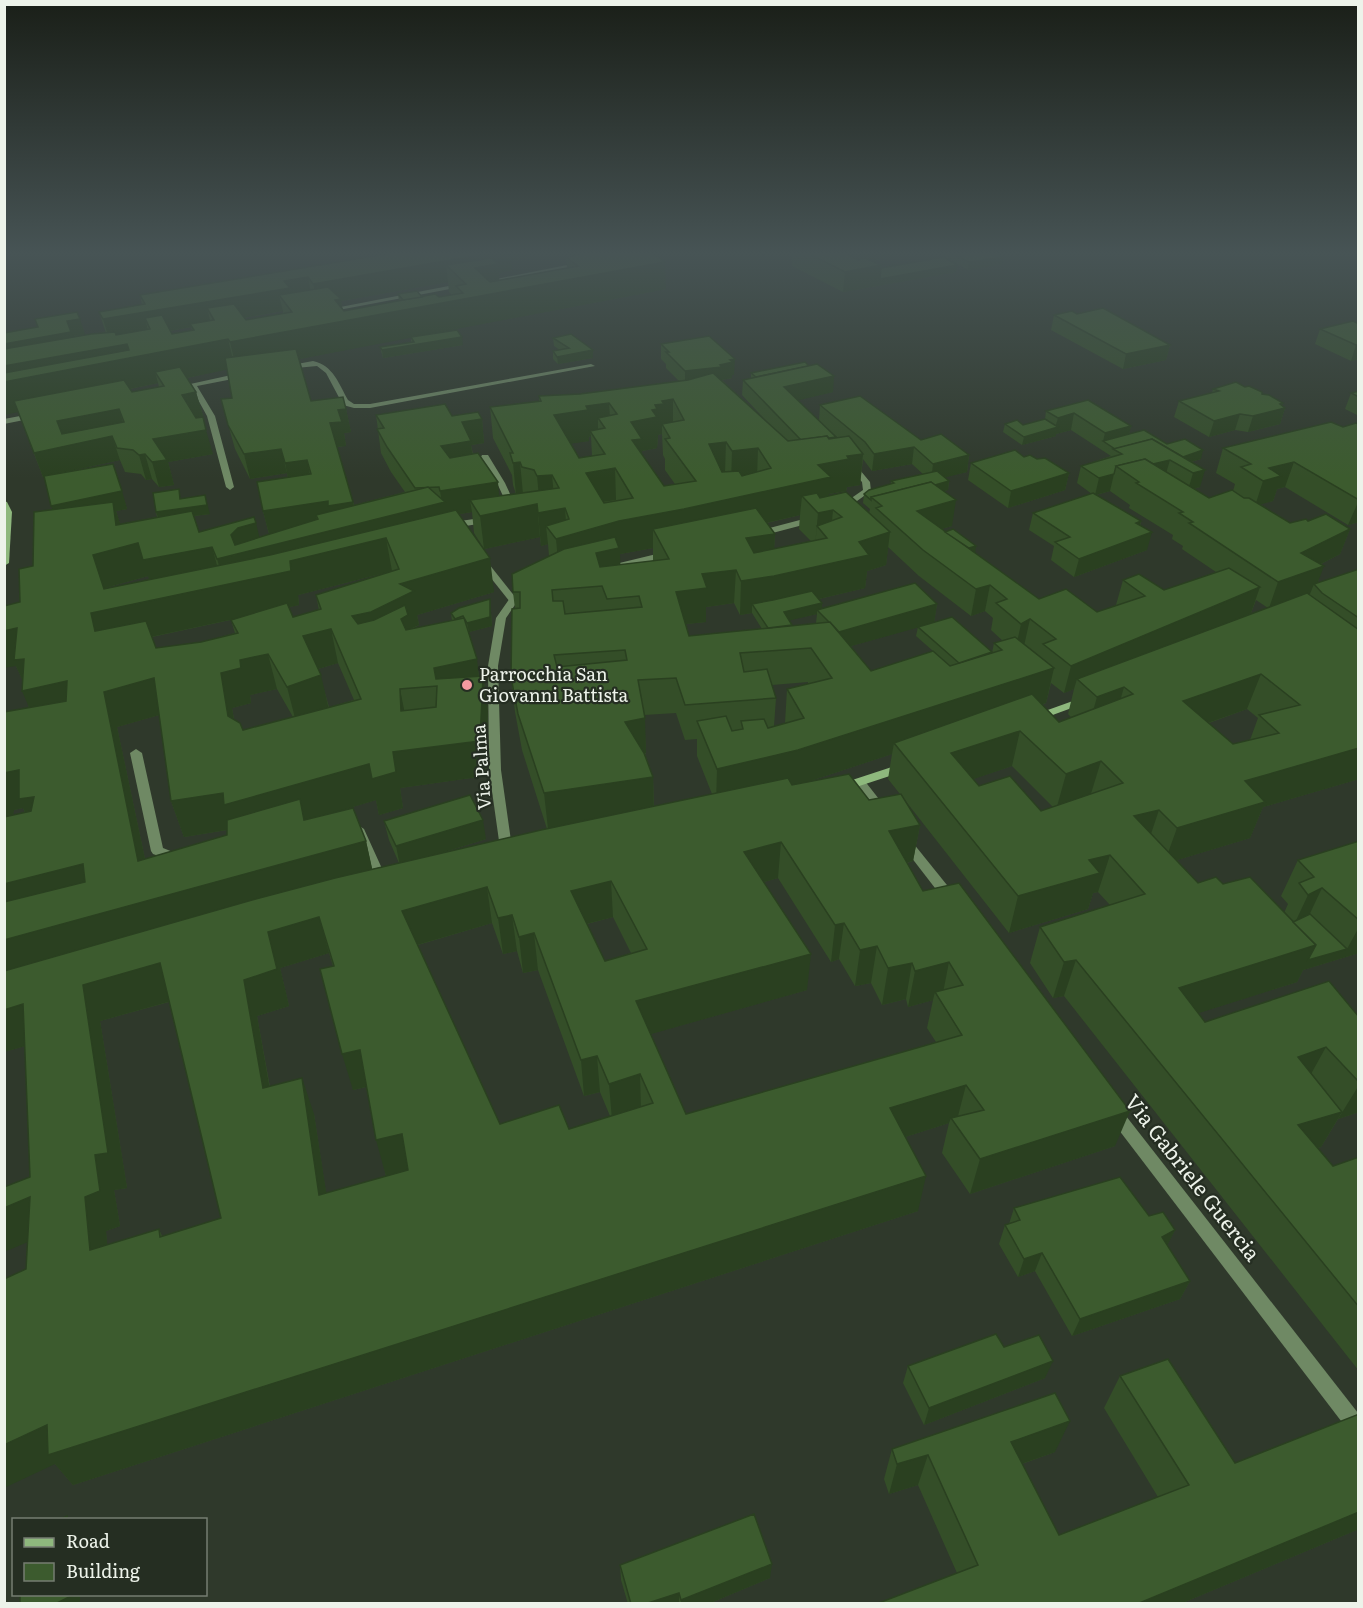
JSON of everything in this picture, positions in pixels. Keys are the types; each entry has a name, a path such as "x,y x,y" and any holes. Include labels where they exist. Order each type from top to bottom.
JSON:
{"street":[{"path":"278,369 316,363 323,365 328,369 345,402 352,405 370,406 591,366"},
{"path":"171,389 255,373"},
{"path":"193,384 211,416 230,487"},
{"path":"4,422 49,413"},
{"path":"484,457 501,483 516,515 506,517"},
{"path":"743,537 807,522 839,511 858,499 867,491 866,482 846,459"},
{"path":"4,504 8,512 4,563"},
{"path":"452,540 462,537 453,525 495,519"},
{"path":"603,570 680,551"},
{"path":"477,555 513,600 539,588"},
{"name":"Via Palma","path":"508,862 495,770 493,666 501,618 513,600"},
{"path":"1027,721 1092,697"},
{"path":"136,753 157,851 191,861"},
{"path":"827,792 860,783 917,762"},
{"path":"860,783 956,906"},
{"path":"342,826 356,825 362,833 386,890"},
{"name":"Via Gabriele Guercia","path":"1102,1096 1359,1427"}],"building":[{"path":"38,327 69,327 71,332 4,344 4,333"},
{"path":"149,327 168,327 172,334 194,330 192,327 311,327 230,342 228,339 4,382 4,373 129,350 127,344 4,366 4,349 91,334 115,332 116,335 150,329"},
{"path":"1076,327 1137,327 1170,345 1126,354"},
{"path":"1359,327 1359,345 1356,345 1320,329"},
{"path":"457,330 462,337 382,350 380,347 414,342 411,337"},
{"path":"571,334 593,350 557,357 553,351 569,348 553,338"},
{"path":"709,336 735,359 730,360 733,362 720,365 722,367 685,371 661,344"},
{"path":"296,349 311,401 343,397 346,409 338,410 342,422 330,423 353,502 328,506 328,501 263,511 257,482 311,474 307,460 285,463 281,449 244,454 228,425 221,399 232,398 225,358"},
{"path":"805,362 809,366 756,377 751,373"},
{"path":"817,364 834,376 784,387 836,437 801,440 743,380"},
{"path":"180,367 196,392 182,395 196,418 203,417 206,430 153,439 167,460 152,462 145,454 139,455 133,450 117,448 112,436 34,453 14,401 124,380 132,392 164,386 155,372","holes":["119,409 124,422 62,434 57,421"]},
{"path":"713,373 788,441 849,436 863,454 847,456 849,459 818,465 831,477 619,521 556,539 546,526 569,519 565,508 538,513 537,504 480,516 470,500 559,488 552,475 537,476 534,470 522,467 520,462 513,463 510,453 513,453 490,407 541,401 539,396 580,394 688,380","holes":["673,399 684,420 662,424 670,438 665,439 696,481 664,486 632,440 642,439 631,422 657,417 652,410 657,409 655,405 664,404 662,401","609,403 617,414 598,418 605,428 590,431 605,454 579,458 554,415 588,410 586,406","726,442 732,451 758,448 771,468 742,476 739,471 722,472 709,444","615,468 633,498 604,503 586,473"]},
{"path":"1236,382 1269,395 1283,403 1280,404 1285,408 1253,416 1240,414 1214,421 1179,401 1219,391 1213,389"},
{"path":"1359,391 1359,397 1351,393"},
{"path":"860,396 921,440 941,434 969,455 933,464 914,447 874,454 865,442 820,405"},
{"path":"1088,400 1131,426 1105,433 1074,413 1058,418 1046,411"},
{"path":"445,404 452,416 478,412 482,419 462,422 471,441 441,446 450,458 478,453 498,482 440,491 439,487 415,488 377,429 384,428 376,415"},
{"path":"1045,419 1058,427 1024,437 1005,424 1017,420 1023,425"},
{"path":"1331,422 1343,427 1356,423 1359,425 1359,500 1294,462 1269,468 1281,476 1263,481 1241,467 1251,464 1223,448"},
{"path":"1144,430 1167,444 1185,439 1203,450 1183,457 1152,439 1115,449 1103,441"},
{"path":"1152,439 1205,470 1193,473 1170,460 1153,464 1145,459 1116,466 1114,474 1099,478 1081,466 1122,454 1113,449"},
{"path":"1015,450 1024,457 1030,455 1037,459 1045,458 1069,473 1011,491 971,463"},
{"path":"1145,459 1209,498 1232,490 1290,523 1306,519 1308,521 1326,514 1350,529 1301,553 1324,566 1278,582 1189,523 1193,522 1179,513 1183,512 1136,483 1139,482 1116,466"},
{"path":"113,464 122,491 51,506 44,476"},
{"path":"937,471 949,481 935,485 931,482 871,497 871,500 864,494 869,490 894,483 891,481"},
{"path":"931,482 956,500 917,511 1039,599 1066,589 1097,612 1145,596 1123,580 1139,574 1164,590 1229,568 1260,587 1071,666 1043,644 1056,639 1030,619 1021,624 996,603 1007,599 990,585 976,589 923,550 876,508 882,506 871,497"},
{"path":"428,487 445,502 217,559 212,547 143,560 138,543 93,555 104,589 270,555 456,510 490,558 400,584 414,591 371,612 352,616 358,624 374,620 405,605 408,615 401,619 406,630 464,618 477,659 434,668 436,679 483,676 480,741 393,752 396,772 372,779 369,764 224,805 223,793 171,801 154,678 104,692 138,861 227,835 227,820 300,799 304,820 353,808 366,841 4,940 4,902 85,882 83,864 4,884 4,817 31,811 34,797 19,799 19,770 4,773 4,712 66,701 67,681 22,691 24,659 14,660 17,628 4,631 4,606 20,602 19,569 33,566 34,512 113,502 116,525 192,511 199,532 254,517 256,523 238,528 231,535 235,545 318,519 316,515","holes":["386,538 399,569 316,595 321,609 293,617 287,603 231,620 238,633 201,642 156,648 146,621 95,631 91,613 291,571 290,561","331,629 361,699 243,730 240,723 228,716 221,673 241,668 240,660 268,654 287,687 321,675 303,636","437,686 436,707 401,711 400,689"]},
{"path":"179,489 180,499 205,495 207,505 156,512 153,493"},
{"path":"846,492 890,532 859,542 869,555 741,581 736,570 702,574 707,588 676,592 689,636 830,622 871,671 933,651 950,666 1002,650 994,643 1015,637 1054,668 798,750 717,769 697,721 726,716 732,731 743,729 741,721 764,719 768,728 804,718 787,689 832,678 811,648 740,653 744,672 767,669 776,698 685,705 676,678 638,680 645,718 625,722 644,753 653,777 544,793 518,714 511,677 512,609 520,608 520,592 513,592 512,574 564,549 615,537 619,548 596,553 600,567 669,559 653,529 756,508 775,534 746,538 754,553 827,538 817,526 842,517 833,510 818,513 802,496 817,493 820,498","holes":["602,586 607,599 639,596 642,607 565,614 563,601 553,601 552,590","625,650 627,660 557,667 554,655"]},
{"path":"1093,493 1141,521 1136,523 1152,532 1079,559 1055,542 1070,537 1033,513"},
{"path":"953,529 976,546 969,548 945,532"},
{"path":"1359,569 1359,618 1322,593 1314,584"},
{"path":"915,583 937,604 839,632 817,610"},
{"path":"812,591 822,603 784,612 792,625 768,628 752,604 773,600"},
{"path":"1307,593 1359,630 1359,748 1245,781 1265,802 1177,828 1159,810 1134,816 1198,883 1216,877 1223,884 1250,877 1316,945 1179,988 1205,1022 1329,981 1359,1017 1359,1082 1326,1047 1298,1057 1342,1112 1298,1125 1333,1166 1359,1157 1359,1307 1076,960 1064,962 1040,927 1145,894 1110,855 1089,860 1100,873 1018,896 894,743 1032,694 1059,722 1133,694 1124,687 1097,697 1077,679","holes":["1261,674 1300,705 1259,715 1279,733 1233,744 1183,701","1020,731 1066,774 1101,761 1123,783 1041,811 1010,776 979,786 951,753"]},
{"path":"490,599 490,617 467,623 463,616 455,619 451,613 459,608"},
{"path":"952,617 992,652 959,663 918,627"},
{"path":"849,774 869,800 901,794 920,825 889,831 923,891 959,883 1130,1111 980,1159 951,1118 984,1110 966,1085 890,1108 926,1176 48,1455 47,1425 4,1445 4,1279 26,1269 30,1197 4,1208 4,1187 30,1177 23,1004 4,1010 4,971 335,878 541,830 788,778 792,785","holes":["781,842 835,925 844,923 860,950 877,946 888,968 912,963 915,971 949,962 963,985 935,992 962,1035 686,1114 636,1001 811,954 744,852","611,881 647,949 605,961 571,891","487,887 498,918 512,915 519,937 534,933 581,1060 597,1056 609,1084 640,1074 653,1103 569,1129 559,1105 500,1124 402,911","319,917 334,966 320,969 342,1054 360,1050 376,1140 402,1134 408,1170 319,1195 302,1078 263,1088 244,980 277,969 268,932","160,963 221,1218 160,1237 159,1229 90,1250 85,1197 100,1191 95,1155 108,1153 83,985"]},
{"path":"470,795 483,820 396,846 384,821"},
{"path":"1359,841 1359,920 1322,888 1308,895 1299,883 1314,877 1298,860"},
{"path":"1310,914 1347,949 1308,960 1316,945 1293,922"},
{"path":"1120,1177 1149,1216 1163,1212 1175,1230 1162,1237 1190,1281 1080,1319 1042,1253 1024,1259 1005,1225 1020,1220 1014,1208"},
{"path":"996,1334 1004,1347 1039,1335 1053,1361 929,1408 908,1366"},
{"path":"1168,1359 1235,1463 1359,1414 1359,1512 1137,1604 876,1604 978,1565 928,1455 897,1464 892,1449 1055,1393 1070,1421 1011,1442 1059,1535 1189,1485 1120,1376"},
{"path":"754,1514 772,1564 681,1600 679,1593 645,1604 631,1604 620,1565"},
{"path":"20,1596 71,1596 55,1604 20,1604"}],"place":[{"name":"Parrocchia San Giovanni Battista","path":"467,685"}]}
